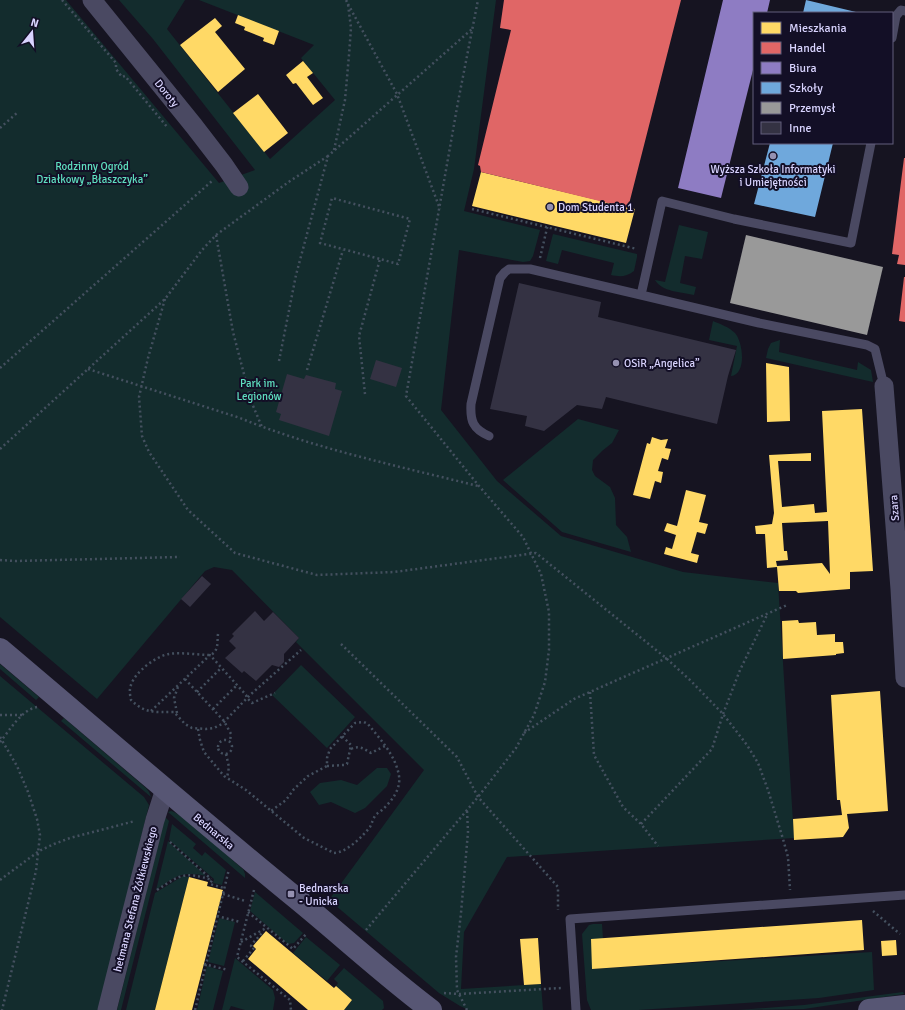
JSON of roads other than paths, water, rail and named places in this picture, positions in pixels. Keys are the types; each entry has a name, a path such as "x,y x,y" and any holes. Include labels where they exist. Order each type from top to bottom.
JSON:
{"street":[{"name":"Doroty","path":"92,0 194,126 239,187"},
{"name":"Szara","path":"884,386 901,562 905,678"},
{"name":"Bednarska","path":"0,649 257,867 292,894 422,1003"},
{"name":"hetmana Stefana Żółkiewskiego","path":"107,1010 155,820 165,789"},
{"path":"869,1010 905,1006"}],"lane":[{"path":"893,32 896,16 900,10 905,11"},
{"path":"641,295 662,201 734,219 851,243 871,144"},
{"path":"489,436 480,432 474,425 470,414 470,404 500,278 509,269 537,270 759,323 867,345 875,349 884,386"},
{"path":"576,1010 570,919 905,895"}],"place":[{"name":"Wyższa Szkoła Informatyki i Umiejętności","path":"773,156"},
{"name":"Dom Studenta 1","path":"550,207"},
{"name":"OSiR „Angelica”","path":"616,363"},
{"name":"Bednarska - Unicka","path":"291,894"}],"park label":[{"name":"Rodzinny Ogród Działkowy „Błaszczyka”","path":"92,172"},
{"name":"Park im. Legionów","path":"259,389"}]}
